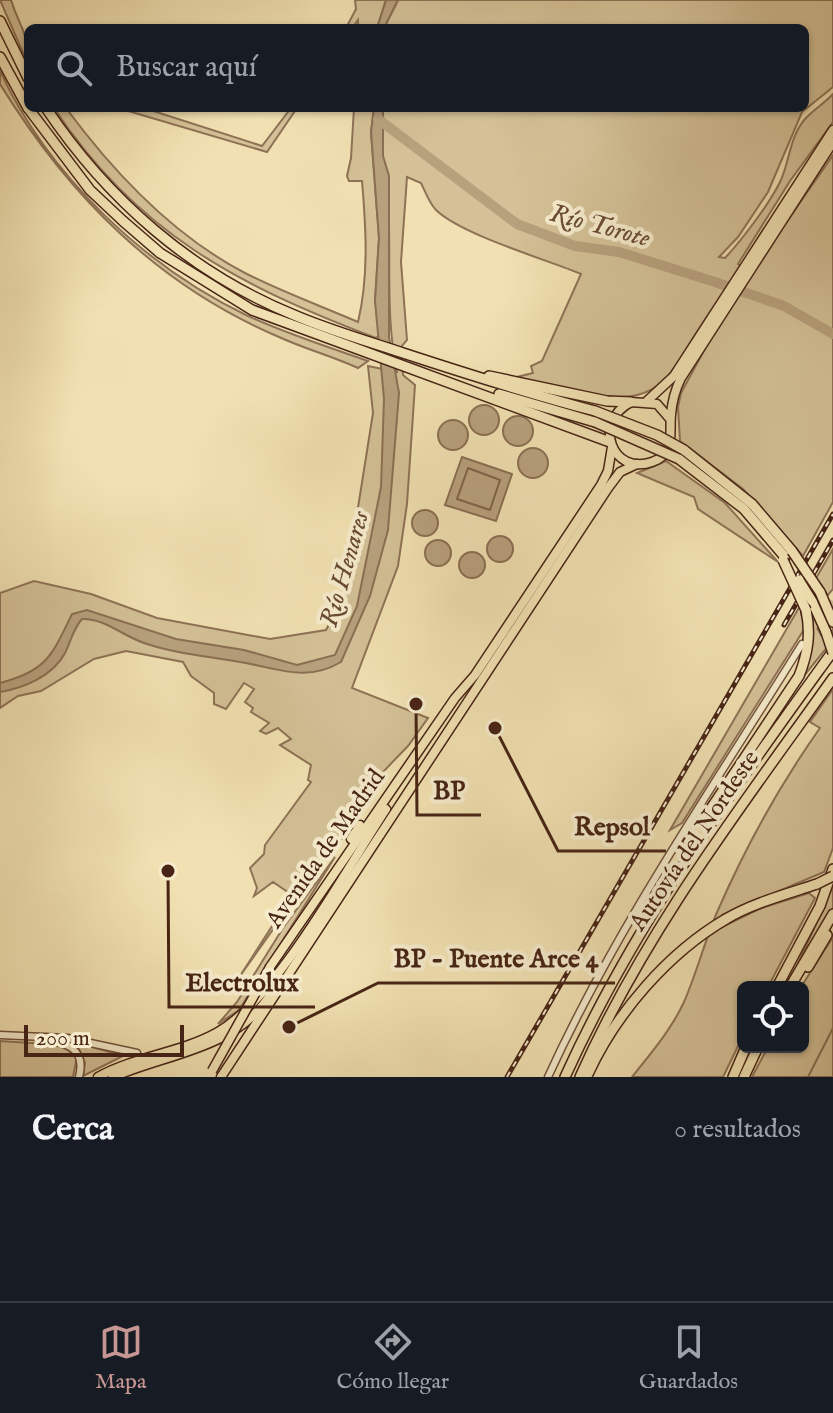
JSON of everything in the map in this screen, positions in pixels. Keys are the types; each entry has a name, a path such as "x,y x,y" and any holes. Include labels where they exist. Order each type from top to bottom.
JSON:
{"highway":[{"path":"0,21 24,70"},
{"path":"0,57 24,101"},
{"path":"31,112 90,190 160,253 252,310 419,370 637,426 682,455 752,504 787,556 812,601 833,652"},
{"path":"49,112 103,183 169,243 259,299 362,339 595,417"},
{"path":"428,361 607,401 631,402"},
{"path":"419,370 611,444"},
{"path":"682,455 694,469 744,509 820,592 833,622"},
{"path":"657,902 670,871 799,676 807,656 809,629 806,610 787,556"},
{"name":"Autovía del Nordeste","path":"565,1077 609,986 657,902 833,652"},
{"name":"Autovía del Nordeste","path":"580,1077 664,919 702,859 833,678"},
{"path":"780,981 820,906 833,869"},
{"path":"587,1077 639,995 680,953 727,918 833,876"},
{"path":"795,981 833,914"},
{"path":"796,981 833,926"},
{"path":"733,1077 743,1053"},
{"path":"744,1077 755,1053"}],"main road":[{"path":"647,401 666,387 709,326 833,130"},
{"path":"745,269 833,142"},
{"path":"670,419 663,409 647,401 631,402 615,414 609,426 611,444 621,457 637,464 657,460 668,449 672,440 670,419 681,378 709,326"},
{"name":"Avenida de Madrid","path":"210,1074 270,967 326,881 455,698 475,675 601,485 608,471 611,444"},
{"name":"Avenida de Madrid","path":"221,1077 608,488 620,472 637,464"},
{"path":"98,1077 217,1032 259,998 475,675"},
{"path":"326,881 360,825"},
{"path":"113,1077 198,1049 246,1023 264,1004 349,881"}],"street":[{"path":"548,1077 586,999 640,903 802,644"},
{"path":"0,1035 67,1038 137,1053"},
{"path":"9,1035 70,1045 81,1057 79,1077"}],"shaded area":[{"path":"0,0 11,0 24,33 24,55"},
{"path":"355,0 386,0 378,24 358,24 358,20 355,24 348,24 356,9"},
{"path":"398,0 833,0 833,87 809,106 809,24 386,24"},
{"path":"0,71 20,109 72,181 137,244 210,296 248,316 368,361 358,368 279,337 235,316 155,264 86,200 56,163 0,84"},
{"path":"833,94 833,122 790,181 738,264 752,272 833,155 833,502 803,556 743,489 680,441 678,407 681,393 726,310 716,304 676,365 651,390 632,396 609,397 538,385 517,377 533,373 531,366 542,361 581,274 505,246 448,219 436,210 421,183 407,177 401,262 407,340 401,347 403,375 415,385 407,504 398,566 352,688 428,718 408,746 380,775 372,792 349,821 352,827 318,866 240,976 292,895 273,882 254,896 257,888 250,868 264,854 265,845 311,782 308,780 311,765 280,745 291,739 278,728 266,734 260,731 269,723 251,712 253,708 245,702 254,689 244,683 226,709 214,704 214,693 191,676 183,662 126,651 94,659 41,691 18,696 0,708 0,593 34,581 91,594 157,618 270,639 326,630 344,596 373,413 368,366 397,372 390,318 389,211 382,151 382,112 802,112 768,192 738,237 719,257 725,258 747,232 780,182 800,126"},
{"path":"57,112 69,112 146,201 218,258 287,293 358,322 365,270 362,181 349,181 347,176 354,112 374,112 371,132 379,238 375,301 381,334 376,338 280,298 195,251 120,190 86,152"},
{"path":"132,112 156,112 262,146 288,112 294,112 267,152"},
{"path":"666,461 725,503 778,562 698,509 694,497 637,473"},
{"path":"833,549 833,589 828,595 820,585 801,613 805,628 682,823 670,830"},
{"path":"812,619 821,635 833,622 833,640 803,677 813,639"},
{"path":"833,689 833,848 824,872 722,915 720,928 759,909 809,893 815,898 771,981 737,981 737,1048 723,1077 632,1077 679,1012 729,886 777,794 820,728 810,722"},
{"path":"335,857 239,1010 218,1024 237,1002 283,928"},
{"path":"833,886 833,908 797,966"},
{"path":"833,937 833,1077 752,1077 765,1053 809,1053 809,981 805,981"},
{"path":"0,1041 61,1045 77,1057 73,1077 0,1077"},
{"path":"76,1042 123,1056 83,1076 85,1063"}],"water":[{"path":"386,0 398,0 386,24 378,24"},
{"path":"374,112 383,112 383,156 389,176 389,337 399,393 388,530 370,596 341,662 316,672 291,672 156,647 98,621 82,619 65,653 53,668 28,684 0,692 0,683 38,667 53,651 72,614 87,610 176,639 244,650 297,665 335,655 357,606 381,487 384,399 375,301 379,238 371,132"},
{"path":"484,405 495,409 499,420 495,431 484,435 473,431 469,420 473,409"},
{"path":"518,416 529,420 533,431 529,442 518,446 507,442 503,431 507,420"},
{"path":"453,420 464,424 468,435 464,446 453,450 442,446 438,435 442,424"},
{"path":"533,448 544,452 548,463 544,474 533,478 522,474 518,463 522,452"},
{"path":"462,457 512,474 496,521 445,505"},
{"path":"425,510 434,514 438,523 434,532 425,536 416,532 412,523 416,514"},
{"path":"500,536 509,540 513,549 509,558 500,562 491,558 487,549 491,540"},
{"path":"438,540 447,544 451,553 447,562 438,566 429,562 425,553 429,544"},
{"path":"472,552 481,556 485,565 481,574 472,578 463,574 459,565 463,556"}],"waterway":[{"name":"Río Torote","path":"378,119 517,224 575,246 619,252 784,306 833,334"},
{"path":"808,1077 833,1028"}],"tunnel":[{"path":"809,634 833,601"}],"railway":[{"path":"507,1077 833,514"},
{"path":"784,625 833,540"}],"place":[{"name":"BP","path":"416,704"},
{"name":"Repsol","path":"495,728"},
{"name":"Electrolux","path":"168,871"},
{"name":"BP - Puente Arce 4","path":"289,1027"}],"water label":[{"name":"Río Henares","path":"345,569"}]}
